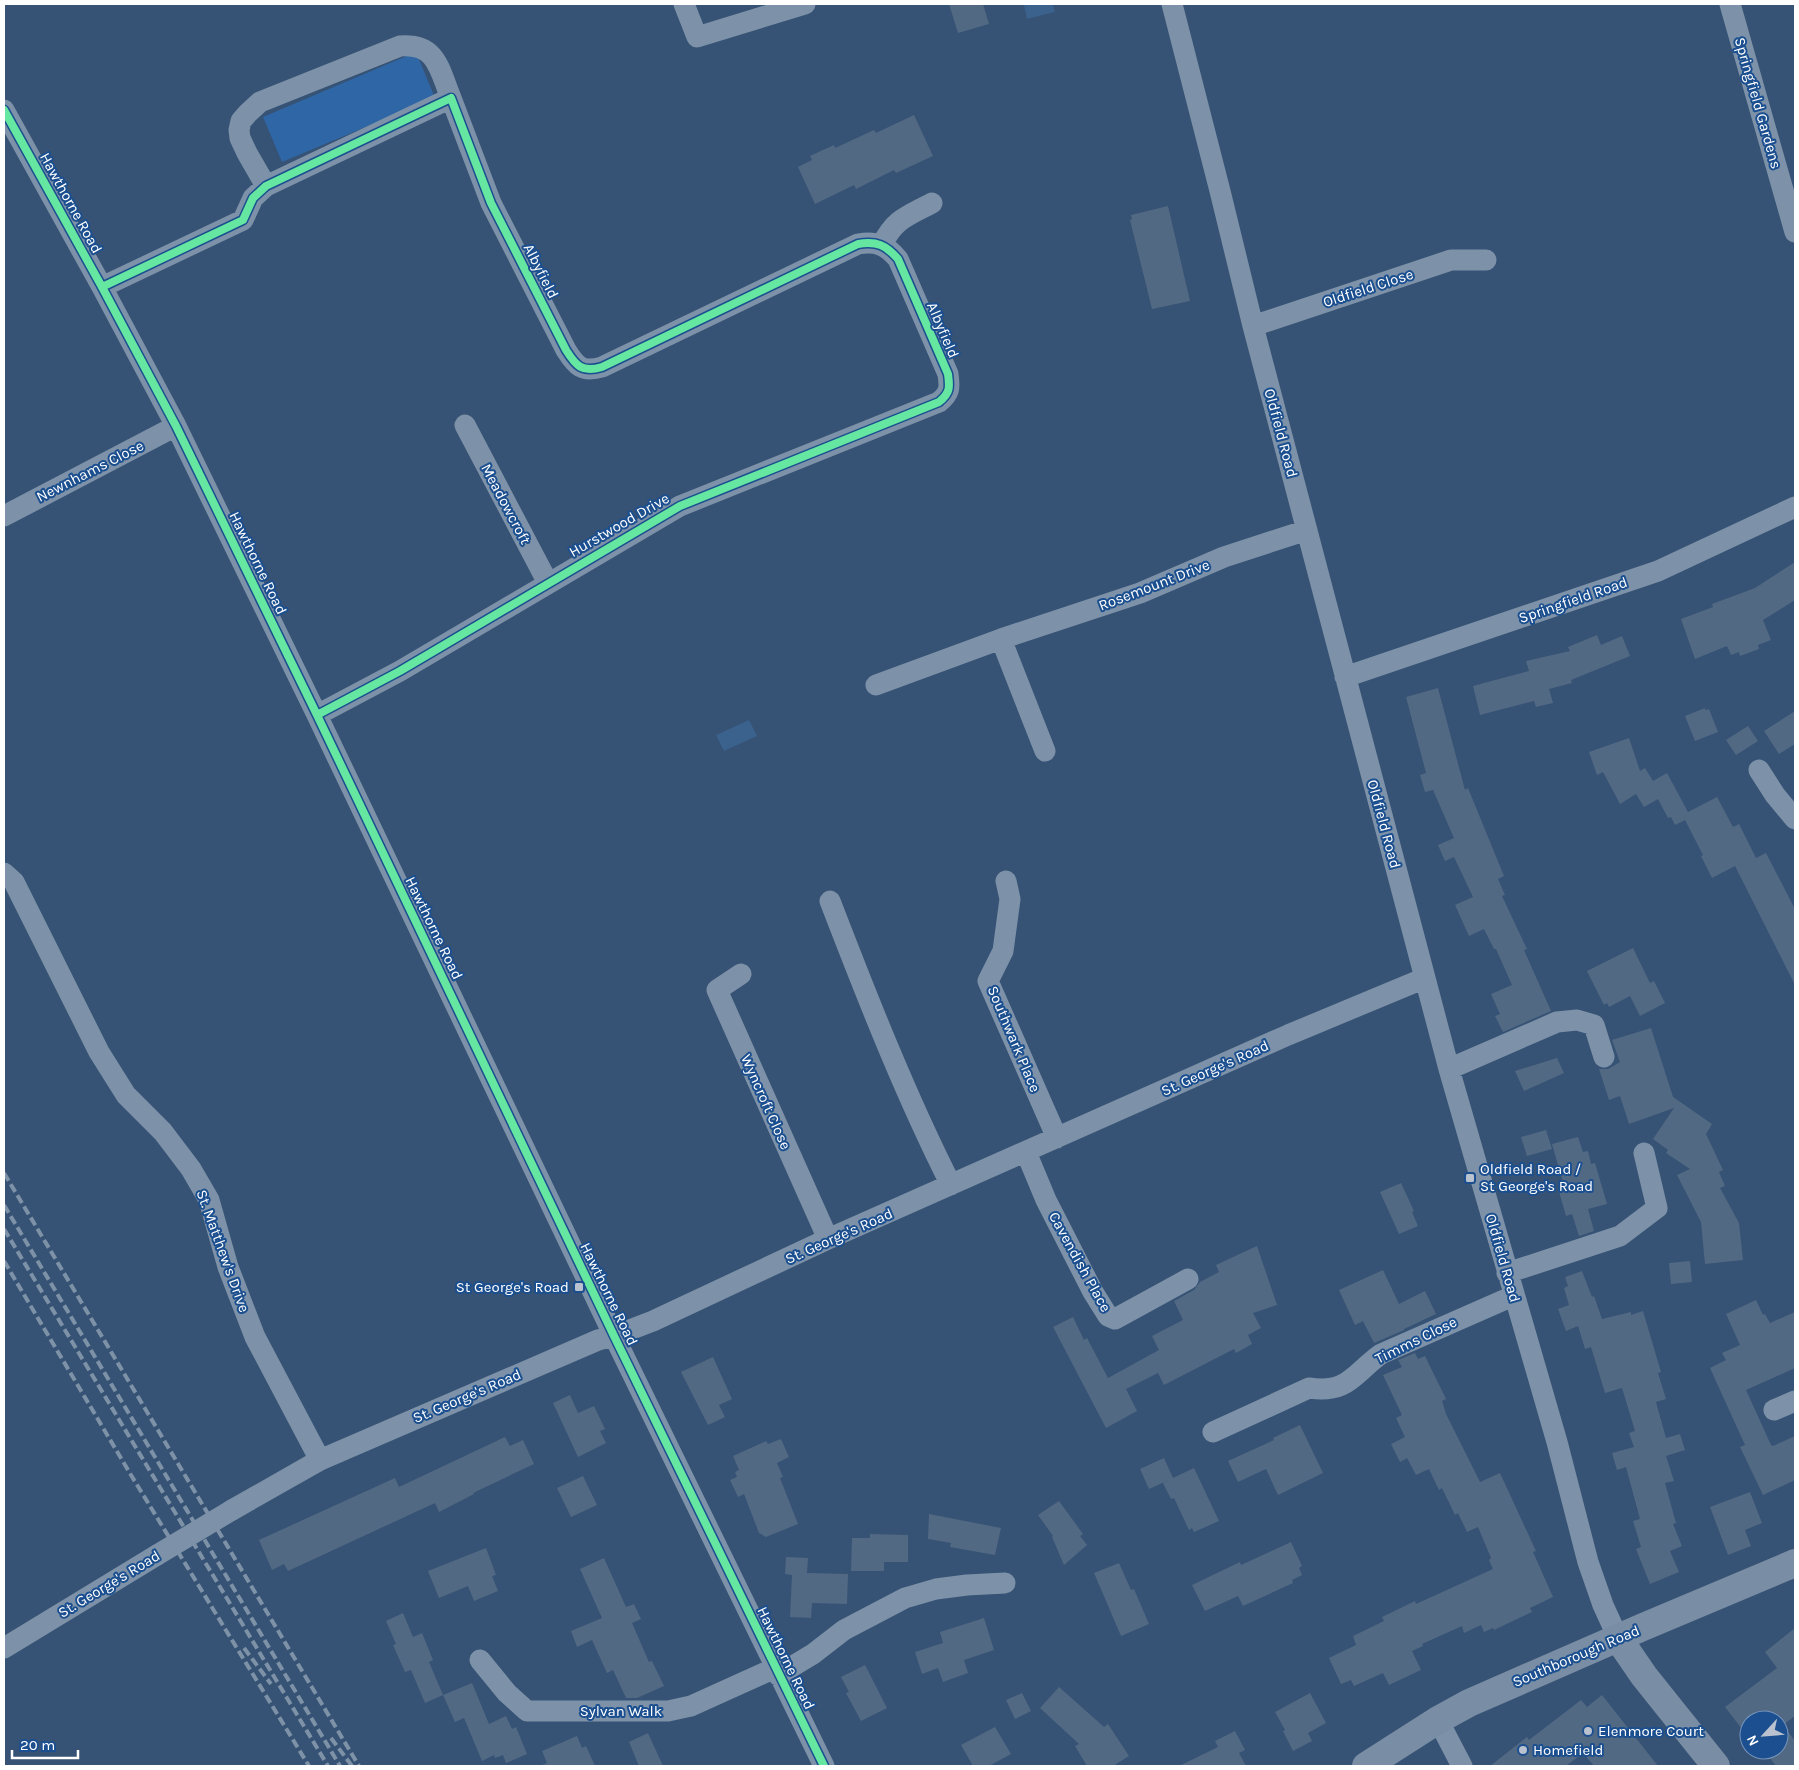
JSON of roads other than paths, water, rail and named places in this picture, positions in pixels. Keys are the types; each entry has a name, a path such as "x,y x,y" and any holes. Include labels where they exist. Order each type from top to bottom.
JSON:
{"street":[{"path":"684,4 697,37 806,4"},
{"name":"Oldfield Road","path":"1172,4 1253,326 1449,1069 1556,1442 1588,1562 1602,1604 1618,1638"},
{"name":"Springfield Gardens","path":"1730,4 1795,232"},
{"name":"Albyfield","path":"266,186 247,153 240,138 239,130 241,121 260,102 400,46 413,45 429,52 434,58 490,202 566,350 573,362 582,368 591,370 602,367 858,244 869,242 890,249 898,259 948,374 949,390"},
{"path":"102,287 243,220 253,198 266,186 450,98"},
{"name":"Hawthorne Road","path":"4,110 176,426 317,715 614,1336 824,1766"},
{"path":"882,246 888,231 898,222 932,203"},
{"name":"Oldfield Close","path":"1253,326 1451,260 1486,260"},
{"name":"Hurstwood Drive","path":"317,715 400,671 680,506 939,402 946,396 949,390"},
{"name":"Meadowcroft","path":"465,425 548,583"},
{"name":"Newnhams Close","path":"4,516 176,426"},
{"name":"Springfield Road","path":"1345,676 1658,571 1795,507"},
{"name":"Rosemount Drive","path":"876,685 1002,639 1140,593 1224,557 1307,530"},
{"path":"1002,639 1045,751"},
{"path":"1759,770 1775,795 1795,819"},
{"name":"St. Matthew's Drive","path":"4,873 14,882 108,1067 126,1095 163,1132 191,1169 209,1200 228,1267 255,1337 320,1460"},
{"name":"Southwark Place","path":"1006,881 1010,899 1003,951 988,981 1057,1138"},
{"path":"830,901 875,1014 932,1147 951,1185"},
{"name":"Wyncroft Close","path":"741,974 717,990 828,1239"},
{"name":"St. George's Road","path":"4,1648 232,1510 320,1460 598,1340 653,1321 828,1239 1288,1035 1425,978"},
{"path":"1449,1069 1557,1022 1577,1020 1594,1025 1604,1057"},
{"name":"Cavendish Place","path":"1026,1152 1046,1200 1093,1292 1108,1316 1115,1319 1188,1279"},
{"path":"1507,1273 1620,1236 1657,1208 1644,1153"},
{"name":"Timms Close","path":"1213,1432 1309,1388 1322,1390 1343,1386 1381,1354 1513,1296"},
{"path":"1774,1410 1795,1401"},
{"name":"Southborough Road","path":"1366,1766 1438,1720 1506,1686 1795,1563"},
{"name":"Sylvan Walk","path":"480,1660 507,1693 527,1711 668,1711 691,1706 777,1671 813,1654 844,1630 905,1598 936,1589 967,1584 1005,1583"},
{"path":"1618,1638 1644,1676 1716,1766"},
{"path":"1438,1720 1462,1766"}],"railway":[{"path":"4,1173 359,1766"},
{"path":"4,1205 340,1766"},
{"path":"4,1229 328,1766"},
{"path":"4,1261 131,1475 309,1766"},
{"path":"244,1648 271,1684"},
{"path":"331,1738 352,1766"}],"place":[{"name":"Oldfield Road / St George's Road","path":"1470,1178"},
{"name":"St George's Road","path":"579,1287"},
{"name":"Elenmore Court","path":"1588,1731"},
{"name":"Homefield","path":"1523,1750"}]}
